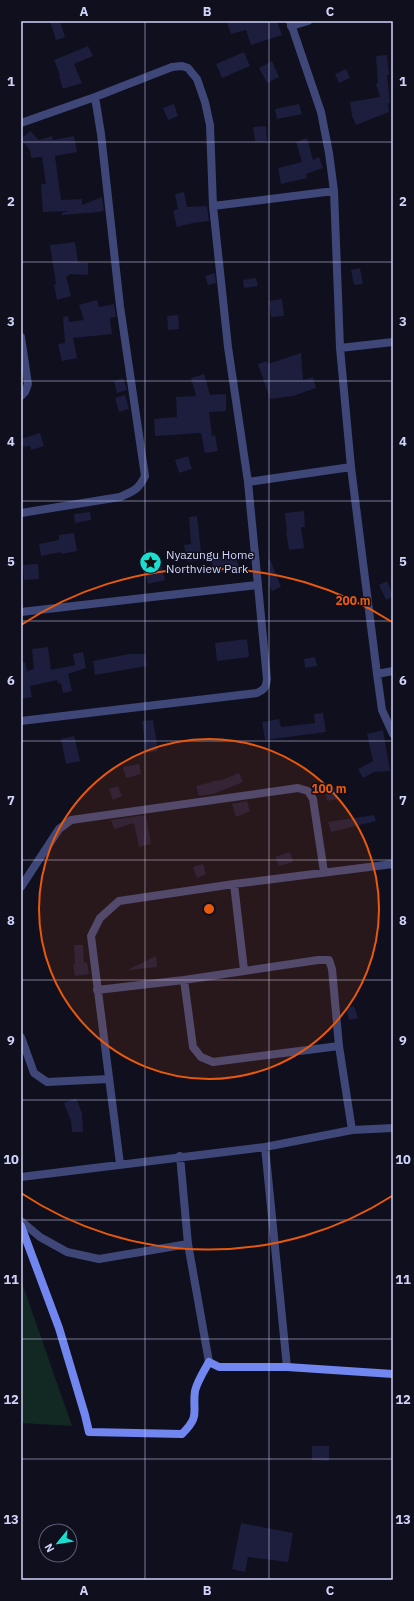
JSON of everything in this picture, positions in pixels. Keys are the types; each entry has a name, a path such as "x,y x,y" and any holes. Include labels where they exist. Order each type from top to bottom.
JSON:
{"street":[{"path":"308,21 291,24 321,112 329,153 334,191 340,348 351,467 382,710 393,734"},
{"path":"21,123 95,97 172,67 182,66 191,71 197,79 205,102 210,125 213,206 228,347 248,482 257,585 268,680 263,690 257,692 21,721"},
{"path":"21,513 120,497 132,492 140,486 145,476 120,306 101,134 95,97"},
{"path":"213,206 334,191"},
{"path":"21,337 28,384 25,392 21,396"},
{"path":"340,348 393,342"},
{"path":"248,482 351,467"},
{"path":"21,612 257,585"},
{"path":"377,674 393,671"},
{"path":"21,887 59,829 71,820 298,788 308,791 313,799 324,872"},
{"path":"120,1164 91,936 100,918 119,900 393,864"},
{"path":"234,884 244,970"},
{"path":"97,990 184,980 318,960 329,960 332,969 339,1046 352,1130"},
{"path":"184,980 193,1047 201,1057 213,1062 339,1046"},
{"path":"21,1037 34,1073 46,1082 109,1079"},
{"path":"21,1177 180,1156 265,1147 352,1130 393,1128"},
{"path":"265,1147 287,1367"},
{"path":"21,1226 59,1328 89,1432 182,1434 192,1424 195,1414 195,1390 209,1362 188,1244 180,1156"},
{"path":"21,1221 40,1237 67,1252 99,1259 188,1244"},
{"path":"209,1362 219,1367 287,1367 393,1374"}],"green space":[{"path":"21,1280 72,1426 21,1423"}],"building":[{"path":"50,21 60,21 65,37 56,40"},
{"path":"236,21 277,21 282,35 251,45 246,30 231,34 227,23"},
{"path":"88,46 93,56 74,64 82,83 63,89 60,75 54,60"},
{"path":"244,52 250,66 222,78 216,64"},
{"path":"387,55 389,75 387,75 390,103 388,103 389,112 356,125 352,116 350,102 380,97 376,84 378,83 376,56"},
{"path":"272,61 279,77 267,83 259,68"},
{"path":"346,69 350,78 339,83 335,74"},
{"path":"174,104 178,116 168,120 163,108"},
{"path":"299,104 302,114 277,119 275,109"},
{"path":"266,126 267,141 255,142 253,127"},
{"path":"30,131 39,140 52,136 53,140 74,136 77,152 55,156 61,200 82,199 82,205 102,197 104,210 99,212 62,215 62,213 68,211 43,212 41,186 42,184 46,184 42,157 31,158 30,150 21,139"},
{"path":"307,138 313,160 319,157 323,168 306,174 307,178 281,184 278,168 302,162 296,142"},
{"path":"184,192 187,207 207,206 209,221 177,227 173,211 178,209 175,194"},
{"path":"75,242 78,262 88,263 88,275 69,274 69,276 66,276 71,296 57,300 50,245"},
{"path":"360,268 363,284 354,285 351,270"},
{"path":"215,273 216,283 208,285 205,276"},
{"path":"256,278 258,286 244,288 243,280"},
{"path":"282,299 284,316 271,317 269,301"},
{"path":"97,300 99,307 114,304 116,317 110,318 112,334 73,338 77,358 62,361 58,344 65,343 63,317 68,316 69,322 84,320 79,305"},
{"path":"178,315 179,329 168,330 167,316"},
{"path":"301,353 303,380 313,377 316,388 293,396 270,399 258,364 267,361 268,364"},
{"path":"204,374 210,395 226,394 226,411 209,412 212,436 215,435 218,451 205,453 201,433 155,436 154,419 177,417 176,397 196,396 191,378"},
{"path":"123,378 127,390 117,393 114,381"},
{"path":"125,395 129,409 119,412 115,398"},
{"path":"40,433 44,446 31,450 30,446 21,447 21,439"},
{"path":"188,456 192,469 179,473 175,460"},
{"path":"304,511 305,527 301,527 304,548 289,550 285,513"},
{"path":"90,512 91,520 75,523 74,514"},
{"path":"197,516 202,560 187,562 184,545 191,544 189,517"},
{"path":"74,533 77,551 61,554 61,552 41,556 39,544 59,540 59,535"},
{"path":"235,554 239,568 215,574 211,559"},
{"path":"160,557 165,580 148,584 143,561"},
{"path":"270,559 281,587 272,591 270,587 268,560"},
{"path":"38,564 39,579 24,580 23,565"},
{"path":"387,581 393,596 386,600 379,585"},
{"path":"247,639 249,657 217,661 215,643"},
{"path":"48,647 51,670 75,665 73,654 83,652 86,668 68,674 72,691 63,693 61,683 58,684 57,680 30,686 32,697 21,699 21,663 25,662 27,671 34,669 32,649"},
{"path":"129,654 145,654 147,666 95,675 93,661"},
{"path":"315,657 317,666 305,668 304,659"},
{"path":"323,713 326,732 265,740 262,722 279,719 281,727 315,723 314,714"},
{"path":"153,720 158,751 146,753 142,721"},
{"path":"383,730 390,771 374,772 363,778 358,769 373,761 367,734"},
{"path":"74,736 80,761 66,764 61,739"},
{"path":"139,764 141,774 126,778 123,767"},
{"path":"239,773 243,782 213,794 199,796 196,786 212,781 222,780"},
{"path":"118,786 122,796 113,800 109,789"},
{"path":"336,788 338,799 327,801 325,789"},
{"path":"247,801 250,811 236,817 232,804"},
{"path":"146,815 151,844 139,847 134,823 114,829 111,820"},
{"path":"374,815 376,821 331,832 328,822"},
{"path":"290,852 293,862 279,866 275,857"},
{"path":"203,864 206,874 197,878 193,867"},
{"path":"74,945 83,945 84,963 87,962 89,974 75,976 73,965 75,964"},
{"path":"156,956 157,967 129,970 129,969"},
{"path":"354,1006 358,1018 349,1020 346,1008"},
{"path":"76,1098 82,1113 83,1132 72,1132 71,1121 64,1103"},
{"path":"312,1446 329,1446 329,1461 312,1460"},
{"path":"241,1523 293,1533 288,1562 248,1557 245,1572 232,1569"}],"place":[{"name":"Nyazungu Home Northview Park","path":"150,562"}]}
